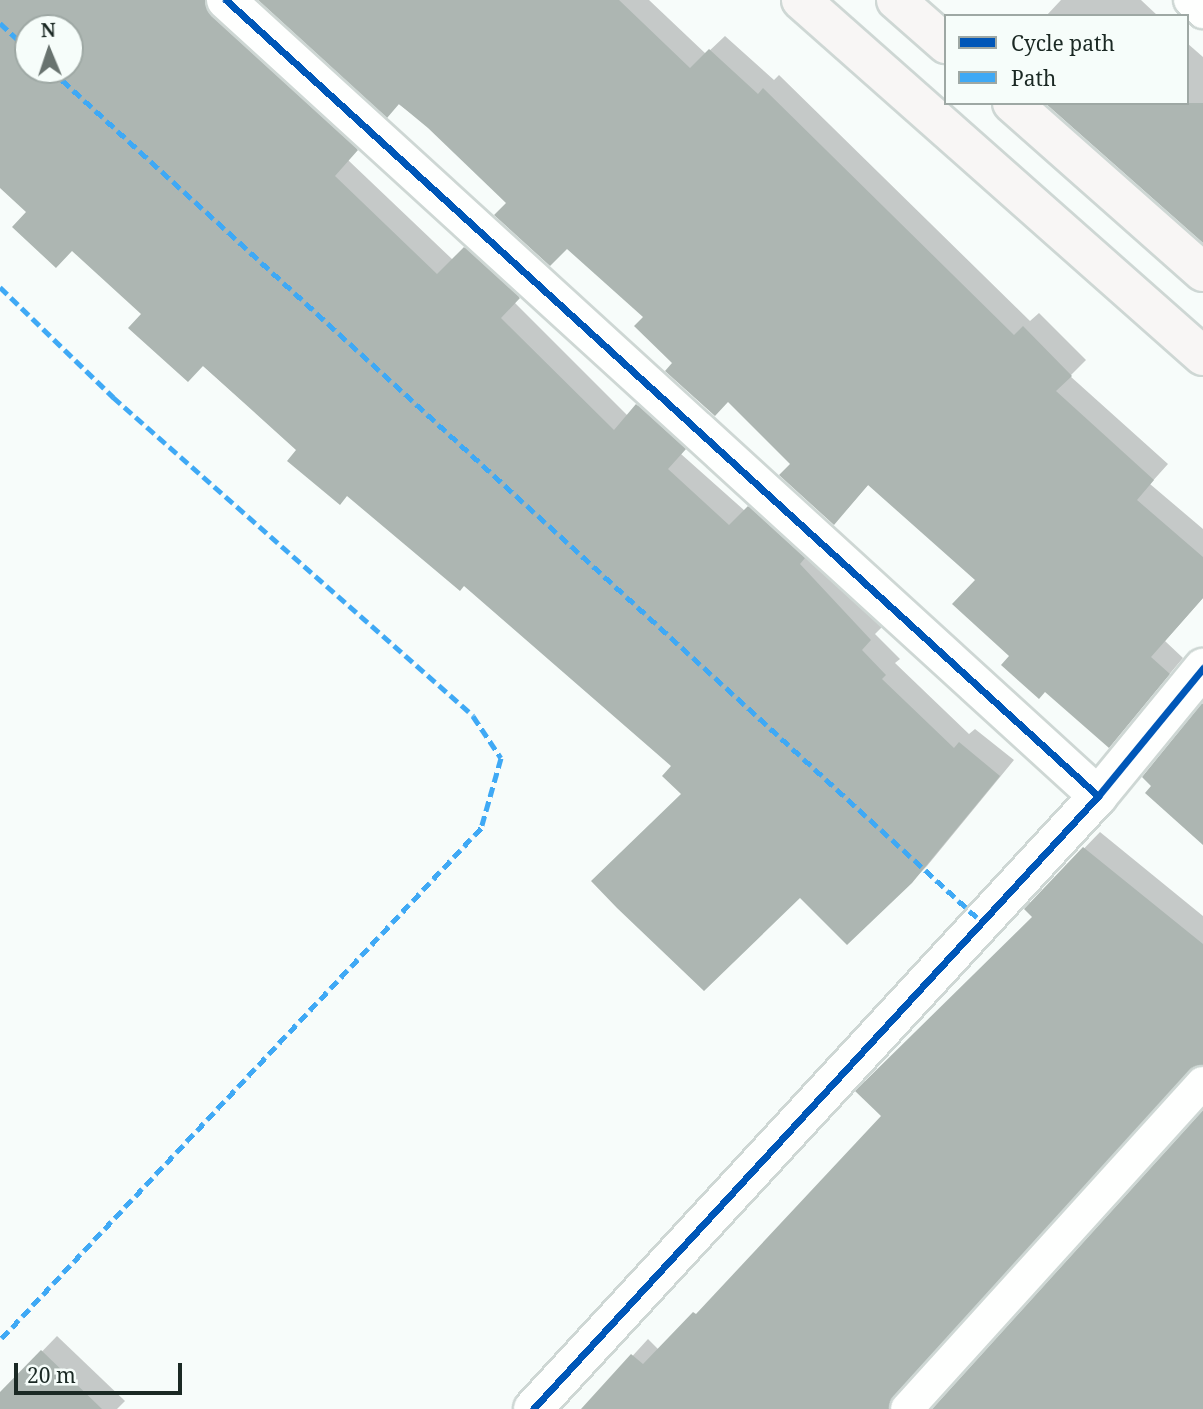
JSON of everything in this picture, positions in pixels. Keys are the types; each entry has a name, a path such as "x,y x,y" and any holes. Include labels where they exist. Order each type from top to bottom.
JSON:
{"street":[{"path":"226,0 1098,796"},
{"path":"801,0 1203,356"},
{"path":"896,0 944,42"},
{"path":"1014,105 1203,272"},
{"path":"533,1409 1098,796 1203,668"}],"lane":[{"path":"1190,0 1203,12"},
{"path":"907,1409 1203,1083"}],"building":[{"path":"0,0 205,0 211,16 358,150 335,176 437,274 464,247 520,298 501,318 614,430 636,404 686,449 668,469 729,525 748,506 805,558 800,564 871,640 862,650 886,675 882,679 954,748 959,742 1000,776 912,883 847,945 800,898 704,991 591,881 681,794 662,776 671,766 464,586 460,591 347,496 340,505 287,461 296,450 203,366 188,382 128,328 141,314 72,251 56,268 12,227 26,212 0,188"},
{"path":"258,0 619,0 690,68 709,49 758,94 763,88 1014,335 1023,326 1072,376 1056,391 1154,480 1137,500 1203,557 1203,598 1151,657 1170,674 1109,748 1045,692 1039,699 1001,665 1009,656 952,604 975,580 868,485 834,525 779,475 790,464 728,402 715,416 665,371 672,363 634,326 643,317 567,249 550,266 494,215 506,203 428,128 399,104 387,118"},
{"path":"1203,103 1203,243 1047,105"},
{"path":"1202,703 1203,845 1145,793 1151,786 1142,777"},
{"path":"1083,847 1203,944 1203,1065 1189,1071 893,1397 889,1409 581,1409 631,1354 643,1364 693,1312 696,1314 881,1116 855,1091 1032,917 1024,909"},
{"path":"1203,1110 1203,1409 932,1409"},
{"path":"41,1350 102,1409 0,1409 0,1392"}],"marked path":[{"path":"0,23 14,36"},
{"path":"66,84 983,923"},
{"path":"0,287 113,397 473,716 501,758 481,828 0,1340"}],"cycle path":[{"path":"226,0 1098,796"},
{"path":"533,1409 1098,796 1203,668"}]}
